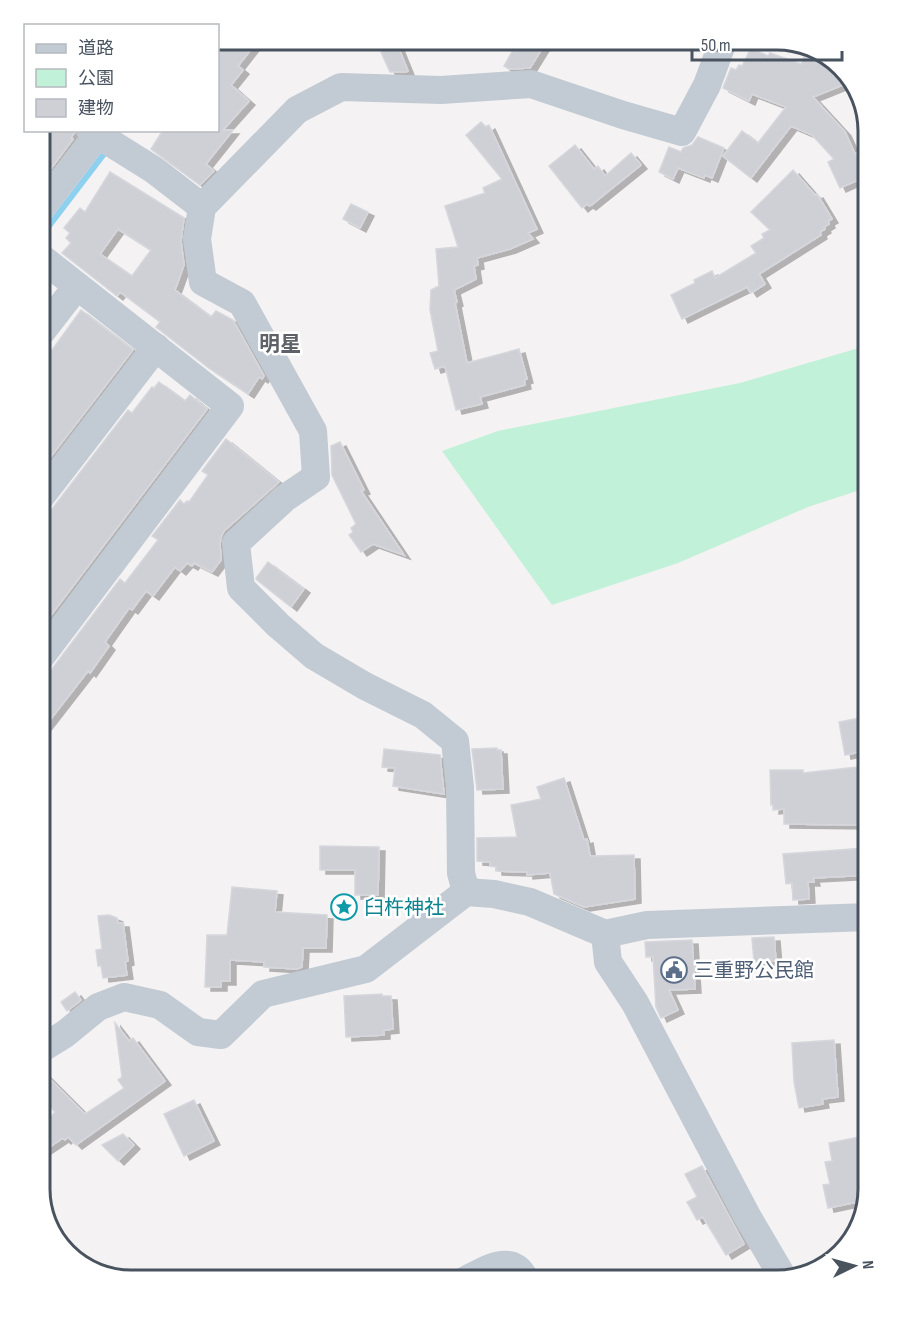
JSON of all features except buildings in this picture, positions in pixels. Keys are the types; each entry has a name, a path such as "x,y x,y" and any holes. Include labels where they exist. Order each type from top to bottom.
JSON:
{"street":[{"path":"466,892 461,873 460,787 455,741 423,716 314,656 278,625 241,588 236,543 285,498 315,477 312,431 242,303 203,282 197,239 202,207 297,110 341,87 441,90 531,84 682,132 707,86 720,50"},
{"path":"50,198 102,137 154,170 202,207"},
{"path":"50,265 230,406 50,644"},
{"path":"50,321 77,286"},
{"path":"50,485 156,347"},
{"path":"50,1043 98,1008 124,997 160,1005 198,1032 221,1035 263,994 366,969 466,892 494,894 530,902 604,934 647,925 859,917"},
{"path":"604,934 608,962 635,1003 747,1216 778,1270"},
{"path":"486,1270 503,1264 519,1270"}],"green space":[{"path":"859,348 859,490 808,507 678,563 552,605 442,451 498,431 740,383"}],"waterway":[{"path":"50,225 107,150"}],"place":[{"name":"臼杵神社","path":"344,907"},
{"name":"三重野公民館","path":"674,970"}],"district":[{"name":"明星","path":"280,344"}]}
